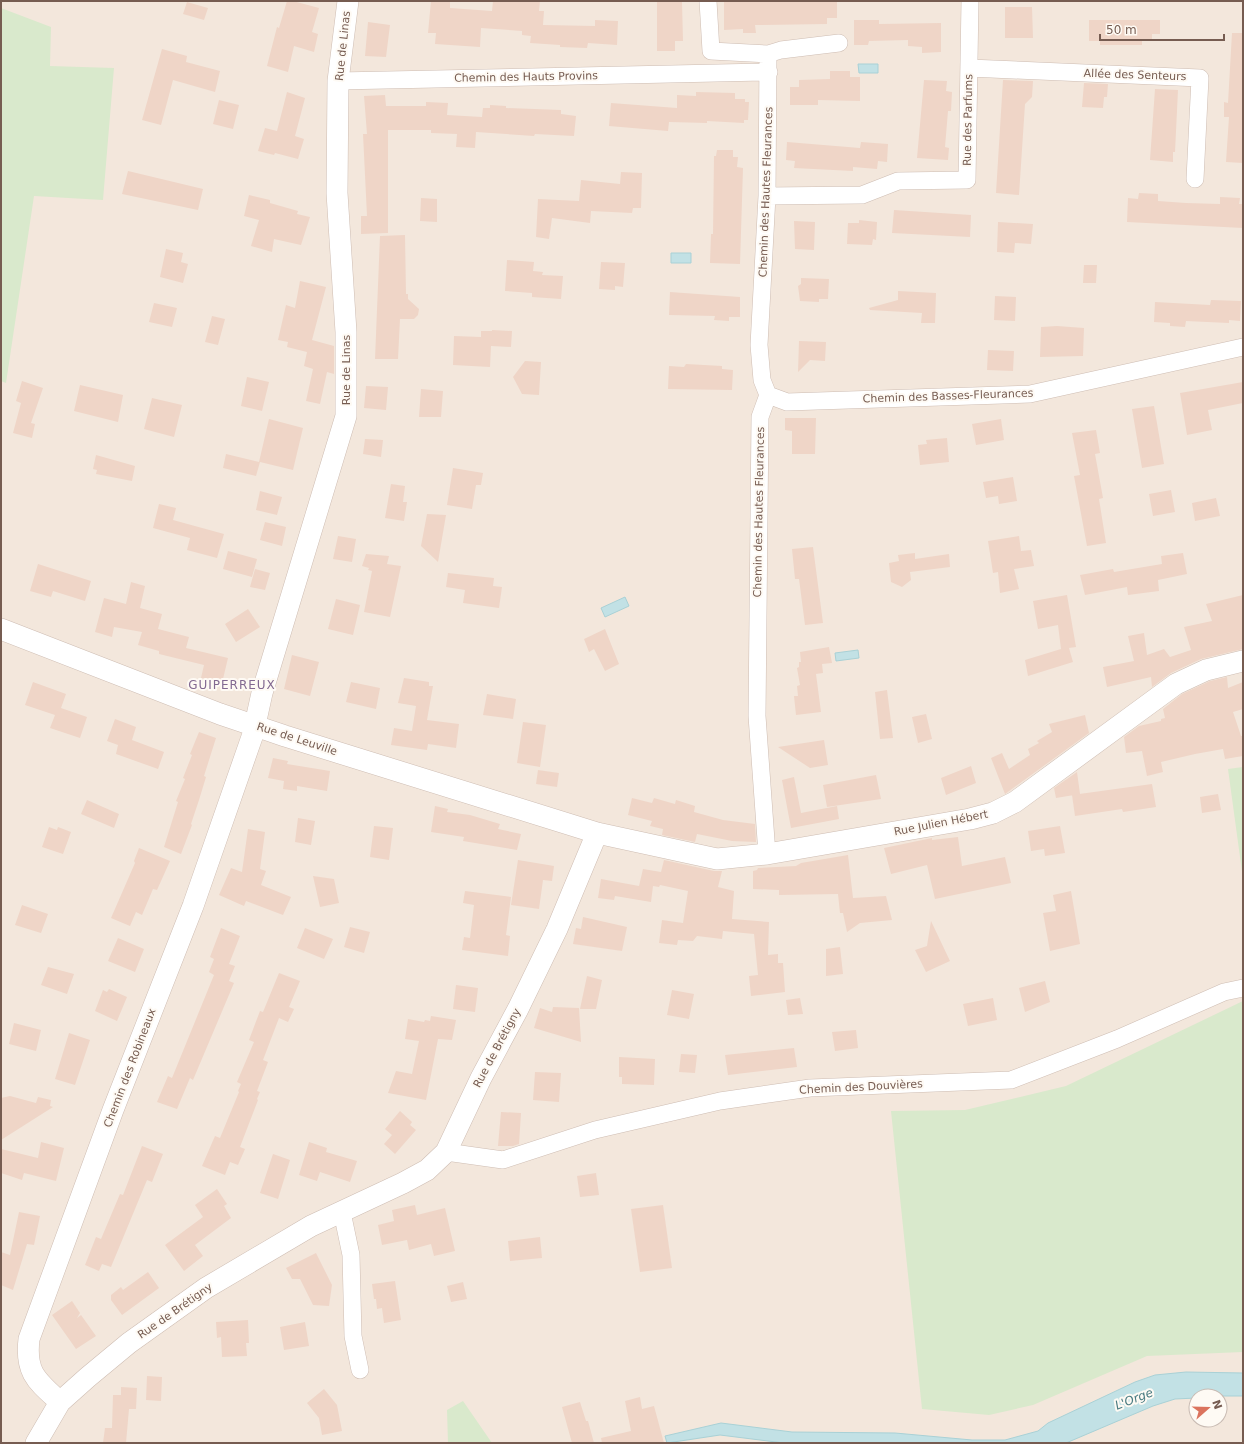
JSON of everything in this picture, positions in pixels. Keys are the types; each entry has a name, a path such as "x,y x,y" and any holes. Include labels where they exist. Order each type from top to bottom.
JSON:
{"street":[{"name":"Rue de Linas","path":"256,726 262,693 346,416 346,332 337,194 338,81 348,1"},
{"path":"708,1 713,73"},
{"name":"Rue des Parfums","path":"767,196 862,195 898,181 967,180 970,1"},
{"path":"711,52 768,54 781,50 839,43"},
{"name":"Chemin des Hautes Fleurances","path":"767,854 757,708 760,417 768,395 762,380 759,345 767,196 768,54"},
{"name":"Allée des Senteurs","path":"969,68 1200,78 1195,179"},
{"name":"Chemin des Hauts Provins","path":"338,81 769,72"},
{"name":"Chemin des Basses-Fleurances","path":"768,395 787,402 1030,394 1243,347"},
{"name":"Rue de Leuville","path":"1,629 220,714 598,833"},
{"name":"Rue Julien Hébert","path":"598,833 717,859 767,854 970,819 993,813 1015,802 1041,784 1176,684 1206,670 1243,661"},
{"name":"Chemin des Robineaux","path":"60,1402 32,1373 26,1356 29,1339 113,1110 193,906 256,726"},
{"name":"Rue de Brétigny","path":"36,1443 60,1402 129,1343 206,1288 311,1226 427,1170 446,1152 481,1078 518,1009 553,936 598,833"},
{"name":"Chemin des Douvières","path":"446,1152 503,1160 595,1130 720,1102 810,1088 1011,1080 1117,1039 1224,992 1243,988"},
{"path":"342,1212 351,1255 352,1322 360,1370"}],"shaded area":[{"path":"1,1 1243,1 1243,1443 1,1443"}],"green space":[{"path":"1,8 51,27 50,66 114,68 103,200 34,196 6,383 1,381"},
{"path":"1243,767 1243,879 1228,769"},
{"path":"1243,1001 1243,1352 1147,1356 1033,1405 989,1415 922,1409 891,1111 965,1110 1066,1086"},
{"path":"463,1401 492,1443 448,1443 447,1410"}],"water":[{"path":"858,64 878,64 878,73 859,73"},
{"path":"671,253 691,253 691,263 671,263"},
{"path":"625,597 629,606 605,617 601,608"},
{"path":"858,650 859,658 836,661 835,653"},
{"name":"L'Orge","path":"1186,1372 1243,1373 1243,1396 1228,1396 1228,1388 1188,1388 1188,1398 1175,1399 1153,1406 1066,1443 784,1443 720,1435 667,1443 665,1436 721,1423 792,1432 895,1433 972,1440 1005,1440 1038,1431 1048,1423 1135,1382 1155,1375"}],"building":[{"path":"287,1 293,1 319,8 312,32 318,34 314,52 294,46 288,72 267,66 277,27 279,28"},
{"path":"431,1 450,1 450,8 492,11 493,1 540,1 539,11 544,11 543,25 595,26 595,20 618,21 617,45 588,43 587,48 560,47 560,45 530,43 531,36 522,35 522,31 481,28 480,47 435,44 436,33 428,33"},
{"path":"657,1 682,2 683,41 675,41 675,51 657,51"},
{"path":"837,1 837,18 827,18 827,24 755,25 756,33 743,33 743,29 724,30 724,2"},
{"path":"187,2 208,8 204,20 183,14"},
{"path":"1005,7 1032,7 1033,38 1005,38"},
{"path":"854,20 879,20 879,24 941,23 941,52 922,53 922,47 908,46 908,40 869,41 868,45 854,45"},
{"path":"1089,20 1160,20 1160,34 1152,34 1152,41 1142,41 1142,45 1100,45 1100,41 1089,41"},
{"path":"368,22 390,25 386,57 365,56"},
{"path":"1232,33 1243,33 1243,163 1226,162 1229,117 1224,117 1224,102 1228,103"},
{"path":"162,49 187,56 186,62 220,71 215,92 173,80 161,125 142,120"},
{"path":"830,71 850,71 850,77 860,77 860,101 818,100 818,105 790,105 790,87 799,87 799,80 830,79"},
{"path":"924,80 947,81 946,91 952,92 951,111 948,111 945,147 949,148 948,160 917,158"},
{"path":"1003,80 1033,81 1032,97 1025,104 1019,195 996,193"},
{"path":"1084,83 1108,84 1107,97 1104,97 1103,108 1082,107"},
{"path":"1155,89 1178,90 1175,152 1173,152 1173,162 1150,160"},
{"path":"287,92 305,98 295,136 304,139 298,159 275,153 274,155 258,151 265,128 277,131"},
{"path":"696,92 735,93 735,99 745,99 745,102 749,102 748,120 744,120 744,123 707,121 707,123 669,122 668,131 609,126 611,103 677,108 677,95 696,96"},
{"path":"385,95 386,106 426,106 426,102 448,103 447,115 482,117 483,108 490,108 490,105 506,106 506,108 561,110 561,114 576,116 574,136 535,134 534,136 476,132 475,148 456,147 457,134 431,133 431,130 388,130 388,233 361,234 361,216 367,216 363,134 367,134 364,96"},
{"path":"219,100 239,105 233,129 213,124"},
{"path":"787,142 860,148 861,142 888,144 887,162 878,161 877,169 853,167 853,171 794,168 795,161 786,160"},
{"path":"717,150 733,150 733,157 738,157 737,167 743,168 740,264 710,263 711,234 713,234 714,156 716,156"},
{"path":"128,171 203,189 198,210 122,194"},
{"path":"621,172 642,173 641,208 633,208 632,213 591,211 590,223 552,218 549,239 536,237 538,199 579,201 581,180 620,184"},
{"path":"1139,193 1158,194 1158,201 1186,203 1220,204 1220,197 1240,198 1239,204 1243,204 1243,228 1127,222 1128,198 1138,199"},
{"path":"249,195 270,200 270,203 298,211 297,214 310,217 301,245 274,239 272,252 251,246 259,220 244,216"},
{"path":"421,198 437,199 437,222 420,221"},
{"path":"894,210 971,215 970,237 892,233"},
{"path":"859,220 877,222 876,240 873,239 872,245 847,244 848,223 859,223"},
{"path":"794,221 815,222 814,250 795,249"},
{"path":"998,222 1033,224 1031,244 1015,243 1014,253 997,252"},
{"path":"405,235 406,294 408,294 408,299 419,309 418,315 414,319 400,319 398,359 375,359 380,236"},
{"path":"166,249 183,253 181,262 188,264 183,283 160,277"},
{"path":"507,260 534,262 533,271 543,272 542,275 563,276 561,299 532,297 532,293 505,291"},
{"path":"601,262 625,263 623,287 615,286 615,290 599,289"},
{"path":"1084,265 1097,265 1096,283 1083,283"},
{"path":"801,278 829,279 828,299 819,299 819,302 800,301 798,286 801,284"},
{"path":"300,281 326,287 312,340 334,346 334,374 327,372 320,404 306,401 313,369 304,366 307,352 287,347 288,342 278,340 286,305 295,308"},
{"path":"898,291 936,293 935,323 921,323 922,313 870,310 869,308 898,300"},
{"path":"670,292 740,297 740,317 729,317 729,321 714,320 715,316 669,315"},
{"path":"995,296 1016,297 1015,321 994,320"},
{"path":"1211,300 1241,301 1240,321 1229,320 1229,323 1186,321 1185,327 1170,326 1170,323 1154,322 1155,302 1210,305"},
{"path":"154,303 177,308 172,327 149,322"},
{"path":"212,316 225,319 218,345 205,342"},
{"path":"1057,326 1084,328 1083,356 1040,357 1041,327"},
{"path":"481,331 512,331 511,347 491,346 490,367 453,365 454,336 481,337"},
{"path":"799,341 826,342 825,361 810,360 798,372"},
{"path":"988,350 1014,351 1013,371 987,370"},
{"path":"525,361 541,362 539,395 522,394 513,377"},
{"path":"686,364 722,366 722,369 733,370 732,390 668,389 669,366 684,367"},
{"path":"247,377 269,382 262,411 241,406"},
{"path":"22,381 43,388 31,423 35,424 32,438 13,433 21,403 16,401"},
{"path":"1243,382 1243,403 1208,410 1212,430 1187,435 1180,393"},
{"path":"80,385 123,395 118,422 74,411"},
{"path":"366,386 388,387 386,410 364,408"},
{"path":"421,389 443,391 441,417 419,417"},
{"path":"152,398 182,405 174,437 144,429"},
{"path":"1154,406 1164,464 1142,468 1132,409"},
{"path":"785,418 816,418 815,454 792,454 792,431 785,430"},
{"path":"269,419 303,428 293,470 260,462 256,476 223,468 226,454 259,462"},
{"path":"1001,419 1004,440 976,445 972,424"},
{"path":"1096,430 1100,453 1095,454 1103,498 1099,499 1106,543 1087,546 1074,476 1080,475 1072,433"},
{"path":"947,438 949,462 920,465 918,445 927,444 926,440"},
{"path":"365,439 383,440 381,457 363,454"},
{"path":"96,455 135,466 132,481 96,474 97,470 93,469"},
{"path":"453,468 483,473 481,485 476,485 472,509 447,505"},
{"path":"1013,477 1017,501 999,504 998,496 986,498 983,482"},
{"path":"391,484 405,486 403,502 407,502 404,521 385,518"},
{"path":"1171,490 1175,512 1153,516 1149,494"},
{"path":"260,491 282,497 277,515 256,510"},
{"path":"1216,498 1220,516 1195,521 1192,503"},
{"path":"159,504 176,508 173,520 224,534 217,558 187,550 190,538 153,528"},
{"path":"427,514 446,515 438,562 421,546"},
{"path":"265,522 286,527 282,546 260,540"},
{"path":"338,536 356,539 352,562 333,559"},
{"path":"1019,536 1021,551 1031,550 1034,566 1014,569 1019,589 1000,593 998,572 993,573 988,541"},
{"path":"813,547 823,623 805,625 799,579 795,579 792,549"},
{"path":"228,551 257,559 252,577 223,569"},
{"path":"915,553 915,559 949,554 950,567 910,572 911,580 902,587 891,582 889,563 899,561 898,555"},
{"path":"1183,553 1187,574 1158,580 1159,591 1128,595 1127,587 1085,595 1080,575 1113,569 1114,572 1162,564 1161,556"},
{"path":"366,554 389,556 387,564 401,566 390,617 364,612 372,571 368,570 369,568 362,566"},
{"path":"38,564 91,581 85,601 53,591 51,597 30,591"},
{"path":"255,569 270,573 265,590 250,587"},
{"path":"448,573 494,578 493,586 502,587 499,608 463,603 465,590 446,587"},
{"path":"131,582 145,586 140,608 162,614 158,629 189,637 186,648 228,658 222,683 201,678 204,665 159,654 159,651 138,645 142,632 114,627 112,637 95,632 104,598 126,604"},
{"path":"1067,595 1076,647 1069,648 1073,662 1028,676 1025,660 1061,649 1058,625 1038,629 1033,601"},
{"path":"1243,595 1243,649 1201,659 1171,673 1152,687 1151,677 1107,687 1103,667 1134,661 1128,636 1144,633 1147,655 1164,649 1170,657 1191,650 1184,627 1212,621 1206,604"},
{"path":"336,599 360,605 353,635 328,629"},
{"path":"248,609 260,627 236,642 225,624"},
{"path":"605,629 619,664 605,671 594,649 589,652 584,639"},
{"path":"829,647 832,663 822,664 823,673 816,674 821,712 796,715 794,696 798,696 797,686 800,685 797,668 799,667 799,662 801,662 800,652"},
{"path":"292,655 319,662 310,696 284,689"},
{"path":"1227,677 1228,688 1243,682 1243,709 1233,712 1241,736 1243,736 1243,756 1225,759 1223,749 1195,754 1161,762 1163,772 1147,776 1142,751 1126,753 1124,737 1139,726 1161,721 1161,719 1165,718 1163,709 1182,694 1210,681"},
{"path":"404,678 429,682 429,686 433,686 427,720 459,724 456,748 428,744 427,750 391,745 394,728 412,731 416,706 398,703"},
{"path":"33,682 66,694 61,708 87,717 80,738 50,728 55,715 25,705"},
{"path":"351,682 380,688 376,709 346,702"},
{"path":"887,690 893,738 880,739 875,692"},
{"path":"487,694 516,699 513,719 483,715"},
{"path":"926,714 932,739 918,743 912,717"},
{"path":"1085,715 1089,733 1005,794 991,758 1002,753 1009,769 1030,755 1028,749 1039,743 1037,741 1052,732 1049,724"},
{"path":"115,719 136,727 132,740 164,752 158,769 116,754 118,745 107,741"},
{"path":"523,722 546,725 540,767 517,763"},
{"path":"199,732 216,738 204,776 206,777 191,824 192,825 181,854 164,847 178,802 176,801 185,779 183,778 192,755 190,754"},
{"path":"824,740 828,765 810,768 778,747"},
{"path":"273,758 288,761 287,764 330,771 327,791 297,786 297,791 283,789 284,781 268,778"},
{"path":"971,766 976,783 946,795 941,778"},
{"path":"538,770 559,773 557,787 536,784"},
{"path":"1077,772 1080,794 1056,798 1054,788"},
{"path":"876,775 881,799 827,807 823,785"},
{"path":"794,777 801,813 837,806 839,819 791,828 782,780"},
{"path":"1152,784 1156,807 1123,812 1122,809 1075,816 1072,795"},
{"path":"1218,794 1221,810 1202,813 1200,797"},
{"path":"632,798 652,803 654,798 675,804 676,800 695,806 694,812 723,820 755,824 756,842 732,841 697,834 695,842 662,835 663,829 650,826 652,821 628,815"},
{"path":"87,800 119,814 114,828 81,814"},
{"path":"435,806 448,809 447,812 470,815 500,824 498,829 521,834 517,850 463,841 464,837 431,832"},
{"path":"298,818 315,821 311,845 295,842"},
{"path":"374,826 393,828 389,860 370,857"},
{"path":"1060,826 1065,853 1045,856 1044,849 1031,851 1028,831"},
{"path":"49,827 57,830 58,827 71,832 63,854 42,847"},
{"path":"248,829 265,832 260,869 266,871 261,885 291,897 283,915 246,901 244,906 219,895 231,868 242,872"},
{"path":"958,837 962,866 1005,857 1011,883 935,899 927,865 891,874 884,848 932,838 932,840"},
{"path":"139,848 170,861 157,890 153,889 142,915 136,912 130,926 111,918 135,863 134,861"},
{"path":"848,855 853,898 886,896 892,920 860,923 847,932 843,913 840,913 838,894 779,895 779,890 753,889 753,871 757,870 758,868 796,866 801,863"},
{"path":"518,860 554,866 552,881 543,880 539,909 511,905"},
{"path":"664,860 714,871 722,871 718,887 734,891 732,919 769,922 768,955 778,954 778,963 783,963 785,992 751,996 749,976 758,975 754,934 723,931 722,939 697,936 693,941 678,940 677,945 659,943 662,920 683,923 688,891 660,885 659,887 653,886 651,902 615,896 614,900 598,898 601,879 639,886 643,869 661,872"},
{"path":"313,876 334,879 339,903 320,907"},
{"path":"465,891 511,897 506,935 510,936 508,956 462,950 464,937 470,938 474,905 463,903"},
{"path":"1071,891 1080,944 1050,951 1043,913 1056,911 1053,895"},
{"path":"22,905 48,914 41,933 15,925"},
{"path":"583,917 627,927 622,951 573,944 576,928 581,929"},
{"path":"931,921 950,961 926,972 915,950 927,946"},
{"path":"350,927 370,932 364,953 344,947"},
{"path":"221,928 240,936 229,964 235,966 229,981 234,983 193,1080 190,1078 177,1109 157,1102 168,1076 172,1078 214,975 209,972 214,959 210,957"},
{"path":"305,928 333,939 324,959 297,948"},
{"path":"118,938 144,949 135,972 108,961"},
{"path":"840,947 843,974 826,976 826,949"},
{"path":"48,967 74,974 67,994 41,985"},
{"path":"279,973 300,981 289,1007 294,1009 288,1022 279,1018 263,1060 268,1062 257,1091 260,1092 257,1099 258,1100 240,1147 245,1149 238,1165 230,1162 225,1175 202,1166 215,1136 220,1138 239,1092 238,1091 241,1084 237,1082 254,1042 249,1040 260,1011 263,1012"},
{"path":"587,976 602,980 596,1009 580,1009"},
{"path":"1045,981 1050,1002 1025,1012 1019,988"},
{"path":"456,985 478,988 475,1012 453,1009"},
{"path":"109,989 127,997 117,1021 95,1011 103,990 107,992"},
{"path":"672,990 694,994 689,1019 667,1015"},
{"path":"800,998 803,1014 788,1015 786,1000"},
{"path":"993,998 997,1020 968,1026 963,1004"},
{"path":"553,1007 579,1008 581,1042 534,1028 540,1008 552,1012"},
{"path":"431,1016 456,1020 452,1040 438,1039 426,1100 388,1093 396,1071 412,1074 419,1041 405,1039 408,1019 424,1022 425,1020 430,1021"},
{"path":"14,1023 41,1030 36,1051 9,1044"},
{"path":"856,1030 858,1048 835,1051 832,1032"},
{"path":"69,1033 90,1040 75,1085 55,1079"},
{"path":"794,1048 797,1067 728,1075 725,1055"},
{"path":"681,1054 697,1055 695,1073 679,1072"},
{"path":"619,1057 655,1059 654,1085 622,1084 622,1077 619,1077"},
{"path":"535,1072 561,1073 559,1102 533,1100"},
{"path":"10,1096 36,1103 38,1097 51,1100 50,1106 53,1107 1,1140 1,1098"},
{"path":"400,1111 412,1122 410,1125 416,1130 395,1154 384,1144 392,1135 385,1129"},
{"path":"501,1112 521,1113 519,1144 513,1146 498,1146"},
{"path":"41,1142 64,1148 56,1181 24,1173 22,1180 1,1173 1,1149 38,1158"},
{"path":"309,1142 327,1148 326,1152 357,1161 350,1182 320,1172 317,1181 299,1175"},
{"path":"142,1146 163,1154 152,1182 147,1180 111,1267 102,1264 99,1271 85,1265 96,1237 101,1239 120,1194 123,1195"},
{"path":"273,1154 290,1160 278,1199 260,1193"},
{"path":"596,1173 599,1195 580,1197 577,1176"},
{"path":"217,1189 227,1204 224,1206 231,1218 195,1245 203,1256 184,1271 165,1245 203,1217 195,1205"},
{"path":"415,1205 417,1215 445,1208 455,1251 434,1256 431,1244 409,1250 407,1240 382,1245 378,1225 394,1221 392,1210"},
{"path":"663,1205 672,1268 640,1272 631,1209"},
{"path":"19,1212 40,1216 34,1245 27,1244 13,1290 1,1285 1,1252 10,1255"},
{"path":"540,1237 542,1258 510,1261 508,1241"},
{"path":"316,1253 332,1285 329,1306 313,1305 300,1279 292,1279 286,1268"},
{"path":"148,1272 159,1288 122,1315 111,1300 111,1295 121,1287 123,1290"},
{"path":"395,1281 401,1320 384,1323 382,1308 377,1309 372,1284"},
{"path":"463,1282 467,1299 451,1302 447,1286"},
{"path":"72,1301 80,1313 77,1318 81,1315 96,1336 76,1349 52,1315"},
{"path":"248,1320 249,1343 246,1343 247,1356 222,1357 221,1337 217,1338 216,1322"},
{"path":"305,1322 309,1346 284,1350 280,1327"},
{"path":"147,1376 162,1377 161,1401 146,1400"},
{"path":"121,1387 137,1388 136,1409 129,1409 126,1443 103,1443 105,1428 112,1428 113,1395 121,1395"},
{"path":"324,1389 337,1405 342,1431 322,1435 319,1418 307,1403"},
{"path":"640,1397 642,1409 654,1406 664,1443 602,1443 601,1438 631,1431 625,1401"},
{"path":"580,1402 586,1421 588,1421 594,1443 572,1443 562,1407"}],"district":[{"name":"GUIPERREUX","path":"232,685"}]}
